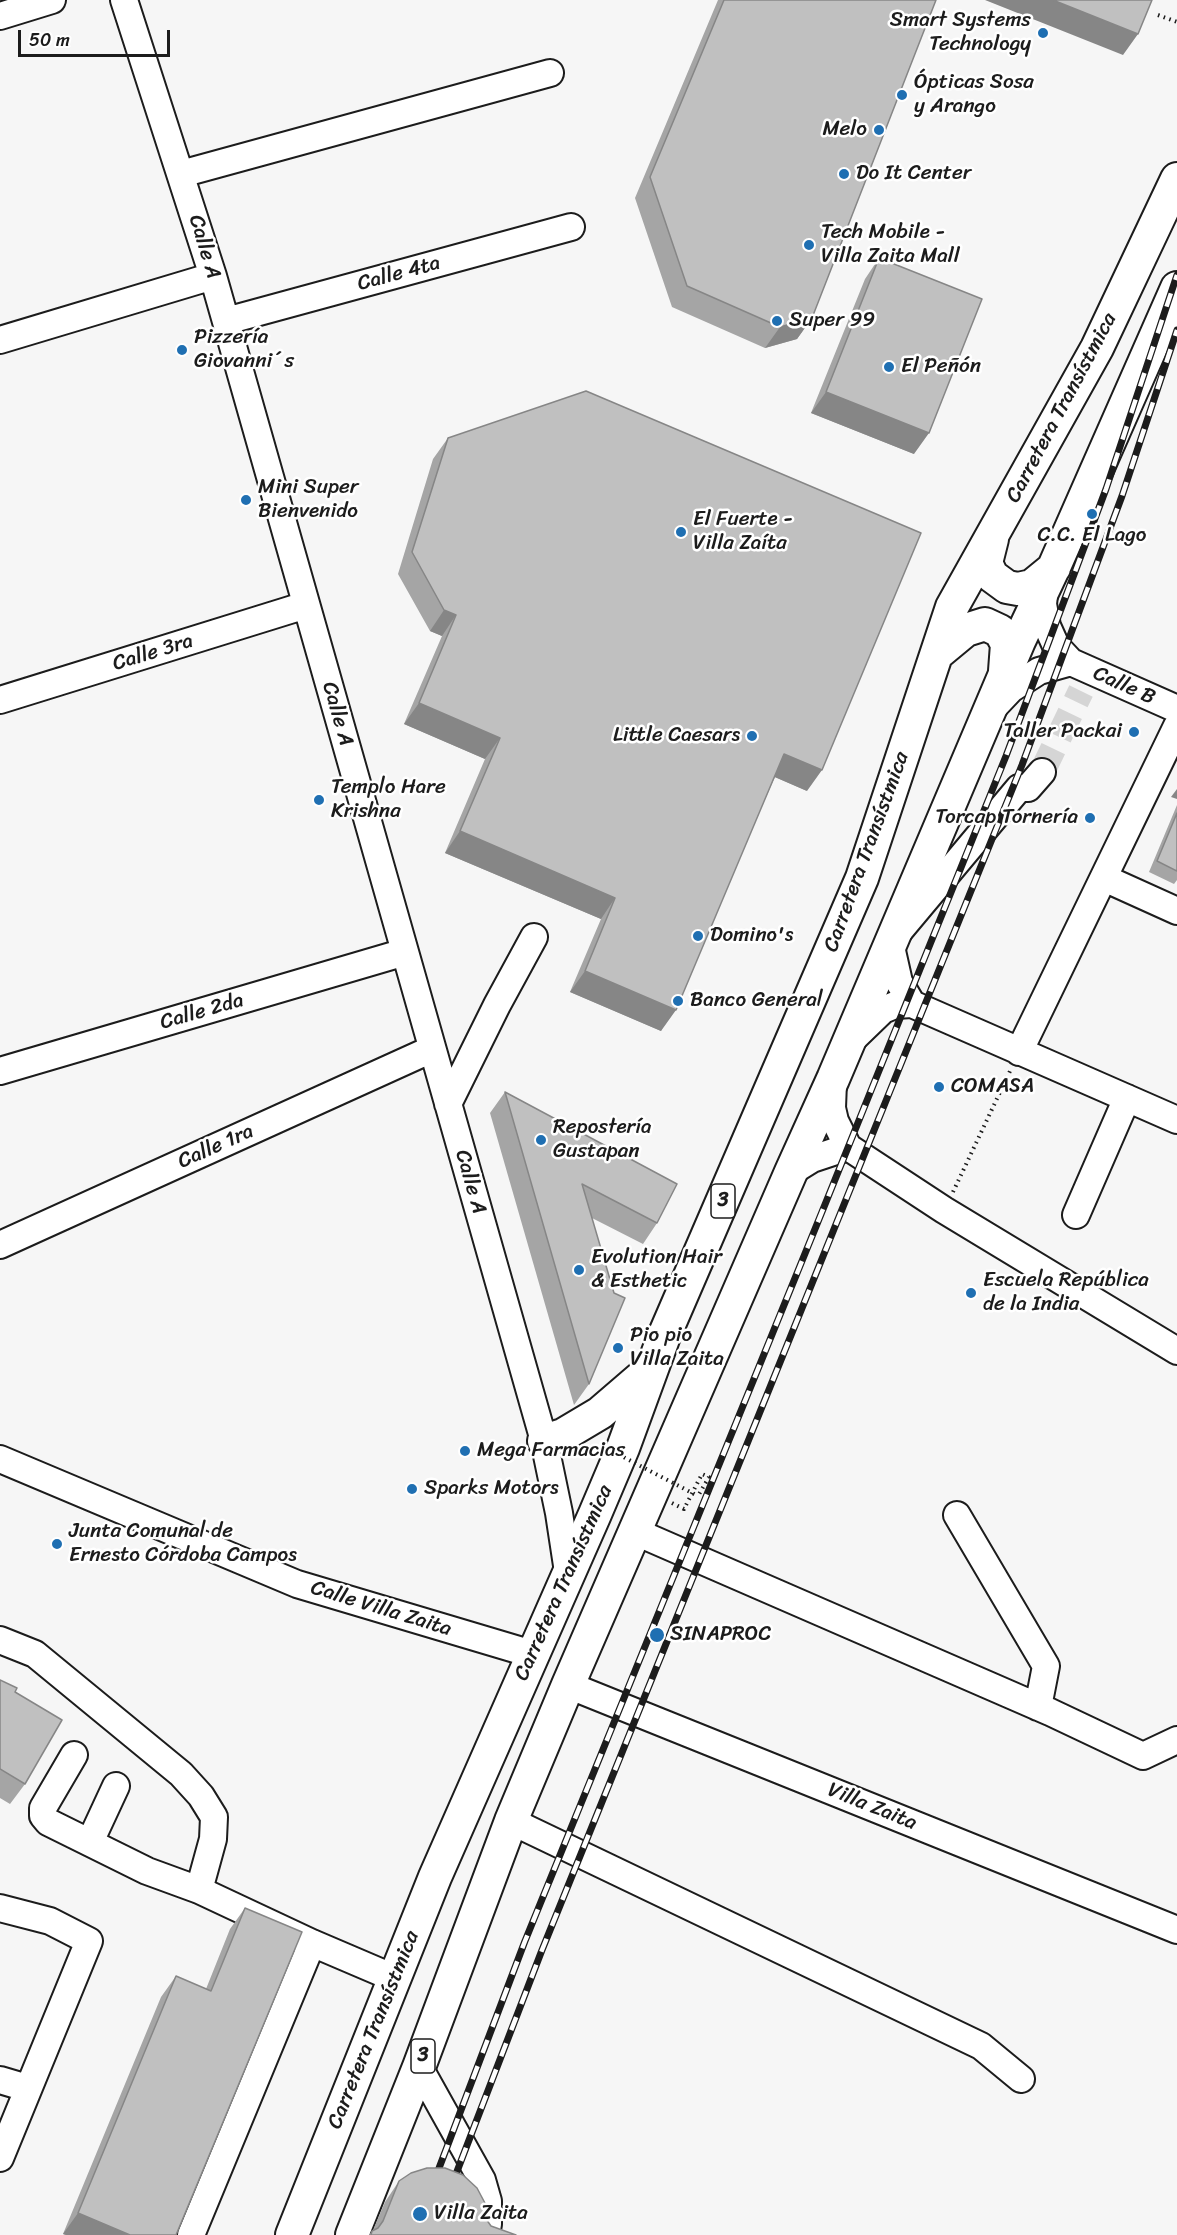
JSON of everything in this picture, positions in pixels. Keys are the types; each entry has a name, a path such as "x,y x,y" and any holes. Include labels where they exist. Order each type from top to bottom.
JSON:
{"main road":[{"name":"Carretera Transístmica","path":"292,2235 439,1867 623,1448 651,1370 862,878 952,607 1097,348 1177,179"},
{"name":"Carretera Transístmica","path":"352,2235 419,2067 511,1821 568,1685 790,1172 833,1079 1004,675 1177,288"},
{"path":"992,538 986,563 992,576 1007,587 1018,589 1032,586 1050,575"},
{"path":"937,654 966,630 985,624 1000,631 1007,644 1004,675"},
{"path":"544,1441 563,1435 600,1413 651,1370"}],"street":[{"path":"0,16 51,0"},
{"name":"Calle A","path":"124,0 213,276 544,1441 560,1513 568,1572"},
{"path":"181,174 550,73"},
{"name":"Calle 4ta","path":"226,321 571,226"},
{"path":"0,340 213,276"},
{"name":"Calle B","path":"1050,575 1043,604 1047,626 1056,646 1081,675"},
{"name":"Calle 3ra","path":"0,700 306,605"},
{"name":"Calle B","path":"988,713 1011,689 1039,671 1081,675 1177,709"},
{"path":"1019,1052 1177,726"},
{"path":"912,1004 899,982 891,942 1020,788 1028,788 1042,772"},
{"path":"1104,878 1177,911"},
{"path":"448,1104 534,937"},
{"name":"Calle 2da","path":"0,1071 405,952"},
{"path":"848,1044 883,1010 896,1005 912,1004 1177,1120"},
{"name":"Calle 1ra","path":"0,1245 432,1049"},
{"path":"833,1079 832,1108 835,1121 848,1148 944,1210 1177,1351"},
{"path":"1076,1215 1127,1098"},
{"path":"790,1172 812,1159 848,1148"},
{"name":"Calle Villa Zaita","path":"0,1459 297,1584 532,1654"},
{"path":"957,1515 1046,1666 1038,1707"},
{"path":"636,1532 1038,1707 1143,1756 1177,1740"},
{"path":"0,1640 35,1654 181,1774 201,1796 214,1817 213,1839 199,1890"},
{"name":"Villa Zaita","path":"568,1685 1177,1930"},
{"path":"74,1755 42,1812 48,1821 147,1871 199,1890 312,1943 394,1978"},
{"path":"90,1842 117,1786"},
{"path":"511,1821 981,2046 1020,2079"},
{"path":"0,1908 50,1921 89,1941 0,2158"},
{"path":"191,2235 312,1943"},
{"path":"419,2067 482,2180 488,2201 486,2235"},
{"path":"0,2080 27,2088"}],"path":[{"path":"1158,15 1177,22"},
{"path":"944,1210 1019,1052"},
{"path":"608,1449 698,1496 709,1477 702,1473 684,1509"}],"building":[{"path":"724,0 936,0 812,318 780,327 687,286 650,177"},
{"path":"1053,0 1152,0 1138,34"},
{"name":"El Peñón","path":"879,258 982,299 929,433 826,392"},
{"path":"586,391 921,533 822,770 784,754 676,1010 585,971 615,898 460,831 500,738 419,703 456,615 444,610 412,552 448,438"},
{"path":"1177,813 1177,871 1157,861"},
{"path":"505,1092 677,1184 657,1223 582,1184 614,1293 625,1298 589,1384"},
{"path":"0,1680 17,1688 15,1692 62,1720 25,1784 0,1769"},
{"path":"245,1908 302,1932 176,2235 130,2235 78,2213 176,1976 211,1991"},
{"path":"427,2168 445,2168 463,2175 477,2188 486,2205 486,2219 491,2226 516,2235 371,2235 372,2231 378,2228 383,2221 399,2181 411,2173"}],"tunnel":[{"path":"1042,772 1081,691"}],"railway":[{"path":"433,2184 525,1941 1006,756 1106,489 1177,275"},
{"path":"451,2187 542,1950 1022,765 1122,496 1177,330"}],"place":[{"name":"Smart Systems Technology","path":"1043,33"},
{"name":"Ópticas Sosa y Arango","path":"902,95"},
{"name":"Melo","path":"879,130"},
{"name":"Do It Center","path":"844,174"},
{"name":"Tech Mobile - Villa Zaita Mall","path":"809,245"},
{"name":"Super 99","path":"777,321"},
{"name":"Pizzería Giovanni´s","path":"182,350"},
{"name":"El Peñón","path":"889,367"},
{"name":"Mini Super Bienvenido","path":"246,500"},
{"name":"C.C. El Lago","path":"1092,514"},
{"name":"El Fuerte - Villa Zaíta","path":"681,532"},
{"name":"Taller Packai","path":"1134,732"},
{"name":"Little Caesars","path":"752,736"},
{"name":"Templo Hare Krishna","path":"319,800"},
{"name":"Torcap Tornería","path":"1090,818"},
{"name":"Domino's","path":"698,936"},
{"name":"Banco General","path":"678,1001"},
{"name":"COMASA","path":"939,1087"},
{"name":"Repostería Gustapan","path":"541,1140"},
{"name":"Evolution Hair & Esthetic","path":"579,1270"},
{"name":"Escuela República de la India","path":"971,1293"},
{"name":"Pio pio Villa Zaita","path":"618,1348"},
{"name":"Mega Farmacias","path":"465,1451"},
{"name":"Sparks Motors","path":"412,1489"},
{"name":"Junta Comunal de Ernesto Córdoba Campos","path":"57,1544"},
{"name":"SINAPROC","path":"657,1635"},
{"name":"Villa Zaita","path":"420,2214"}]}
